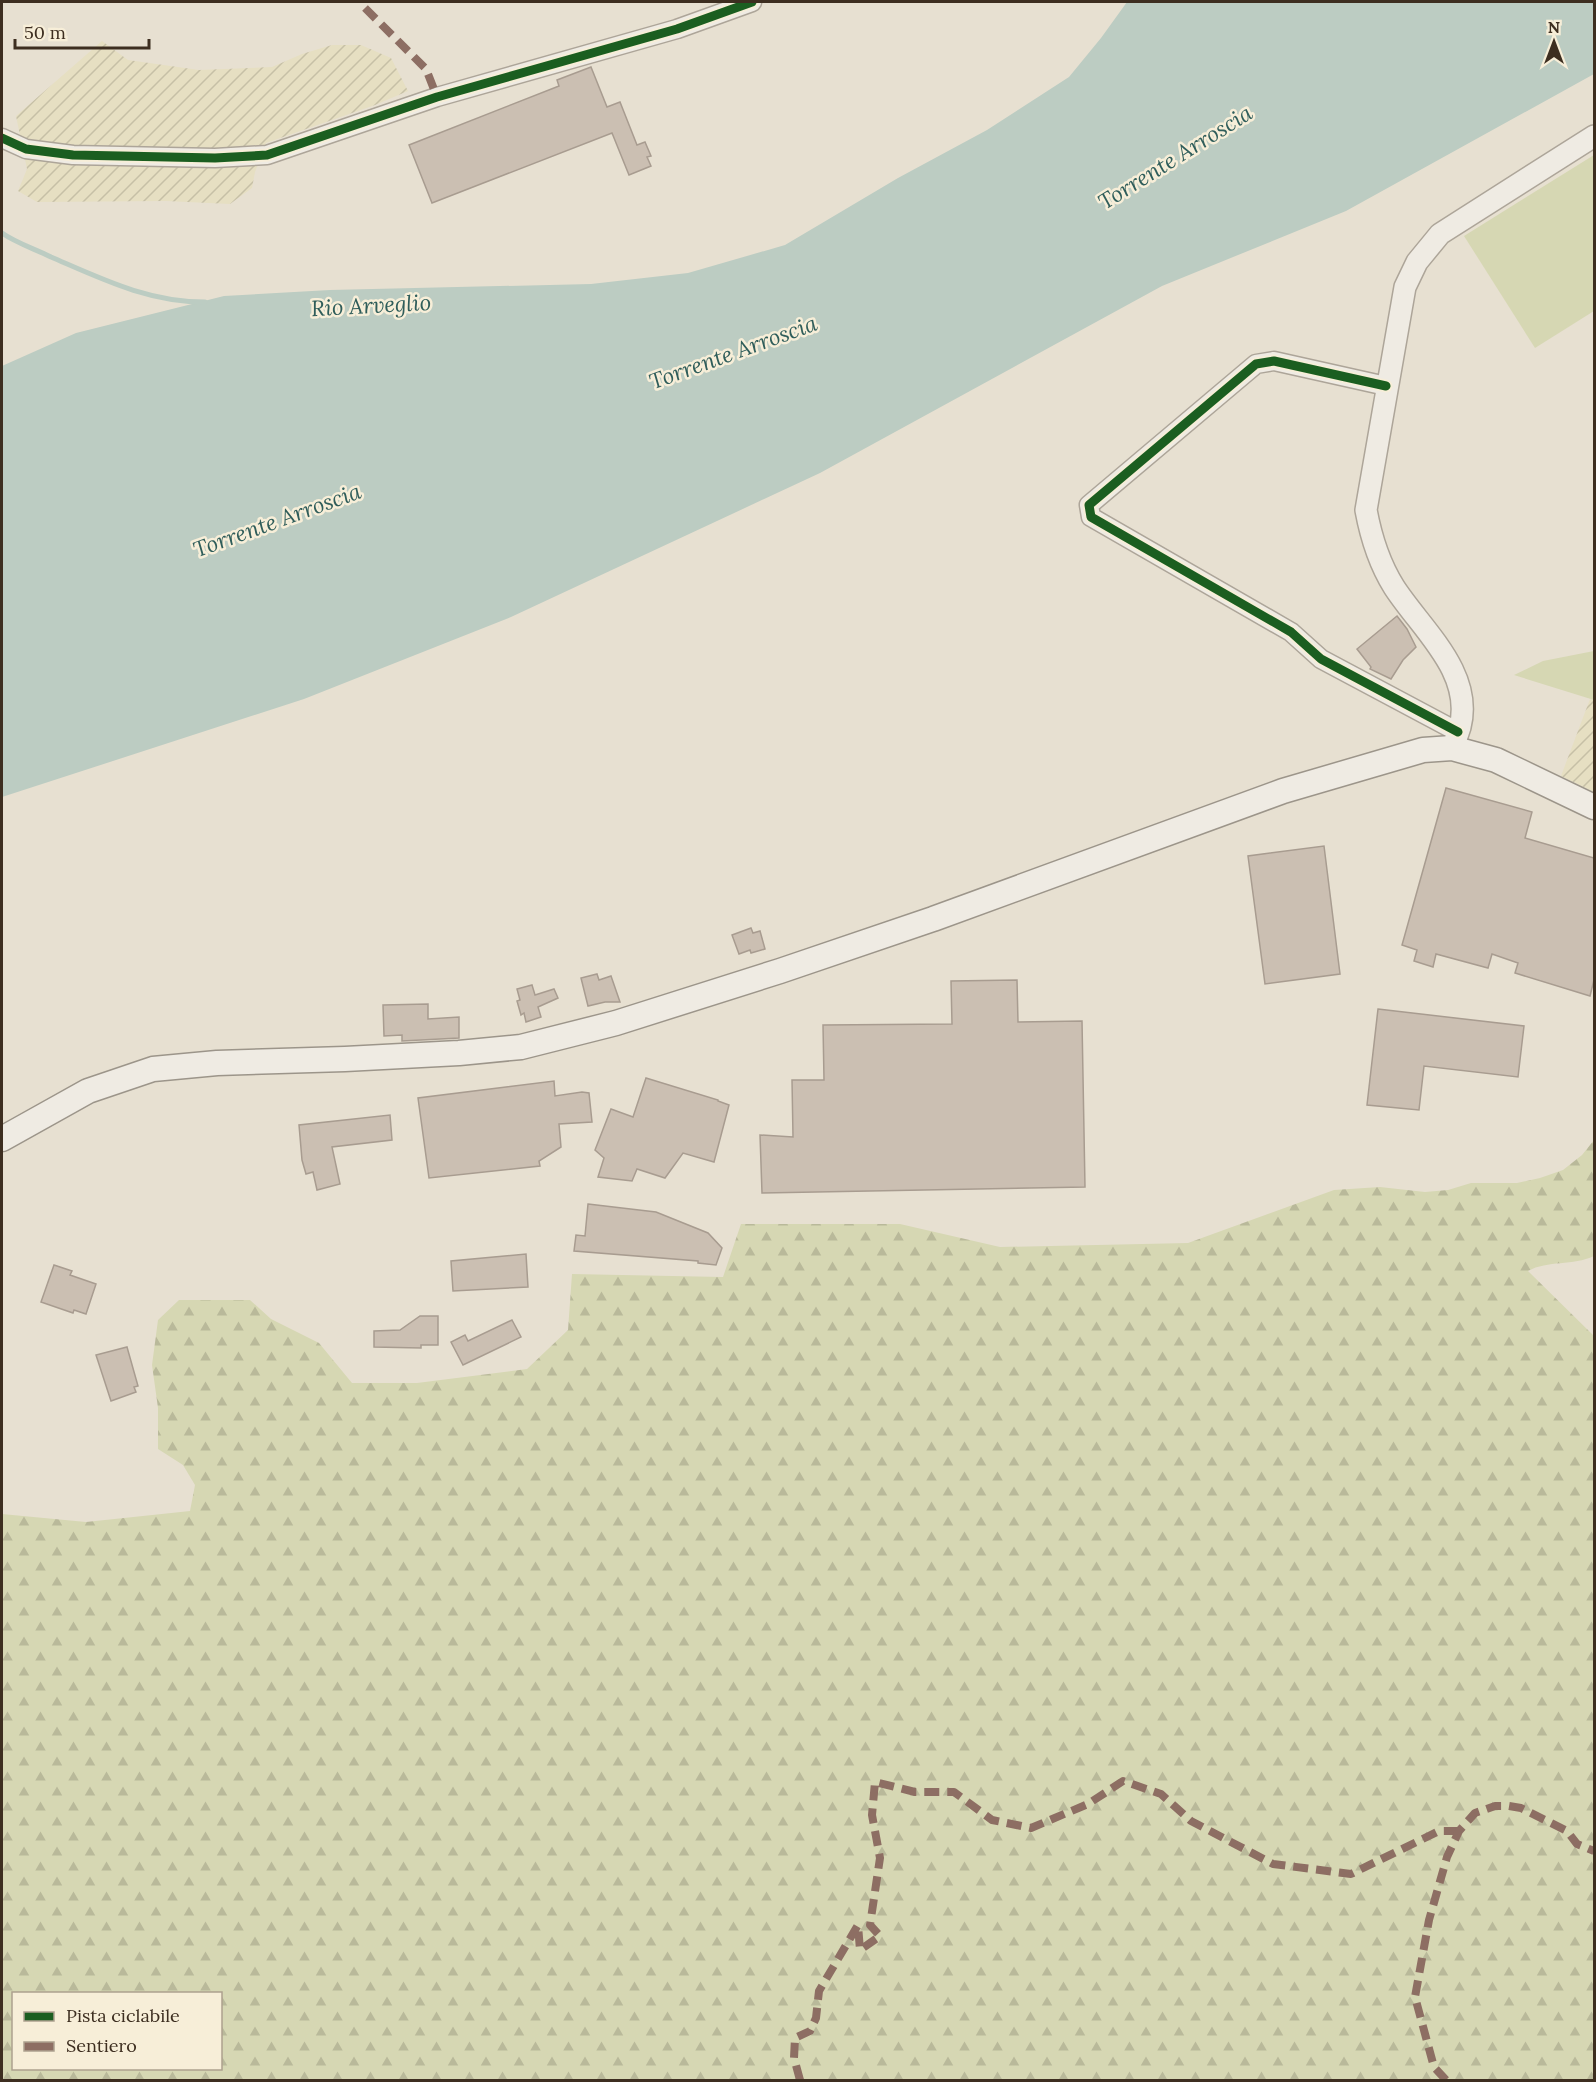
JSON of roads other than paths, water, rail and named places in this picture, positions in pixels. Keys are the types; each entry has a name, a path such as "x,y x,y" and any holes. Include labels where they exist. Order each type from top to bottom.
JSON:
{"main road":[{"path":"2,1139 88,1090 153,1069 217,1063 356,1059 521,1047 616,1023 933,919 1283,791 1455,740 1594,807"}],"street":[{"path":"2,138 26,149 73,155 215,158 267,155 437,97 676,29 752,2"},
{"path":"1386,386 1274,361 1256,364 1089,505 1091,517 1291,632 1322,659 1455,740 1461,726 1461,697 1454,670 1393,585 1372,542 1366,510 1405,287 1417,262 1440,234 1594,136"}],"water":[{"name":"Torrente Arroscia","path":"1127,2 1594,2 1594,74 1346,211 1162,286 820,473 511,617 304,699 2,797 2,366 76,333 224,296 330,290 591,284 688,273 785,245 898,178 987,130 1069,77"}],"waterway":[{"name":"Rio Arveglio","path":"2,233 19,243 126,288 164,298 205,302"}]}
